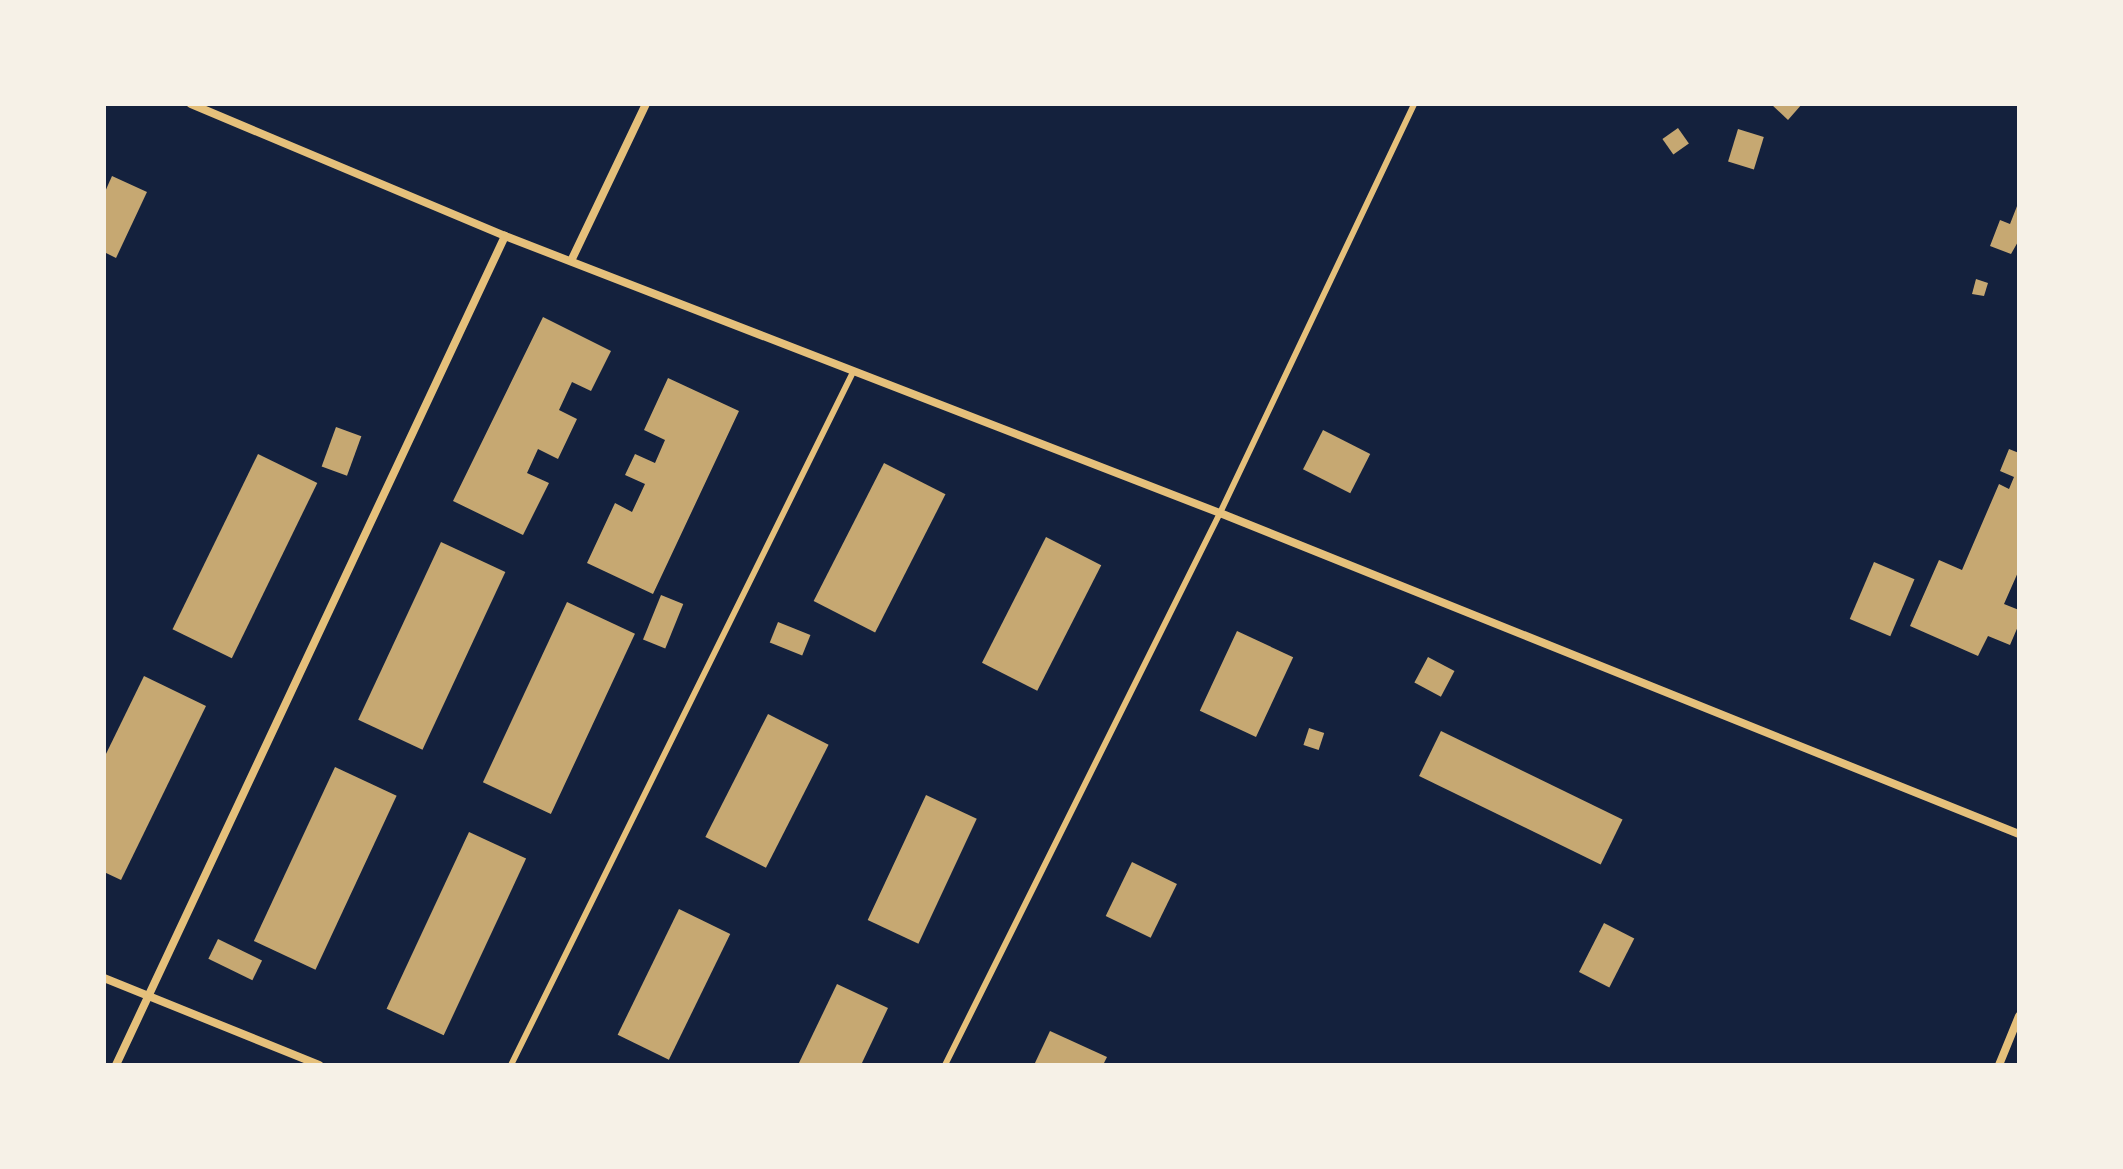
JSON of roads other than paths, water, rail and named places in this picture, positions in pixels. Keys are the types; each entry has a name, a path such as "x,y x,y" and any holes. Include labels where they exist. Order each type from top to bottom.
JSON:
{"street":[{"path":"191,104 505,236 1220,513 2019,834"},
{"path":"571,261 646,104"},
{"path":"116,1065 150,999 505,236"},
{"path":"104,978 319,1065"},
{"path":"1999,1065 2019,1016"}],"lane":[{"path":"945,1065 1220,513 1414,104"},
{"path":"511,1065 853,372"}]}
